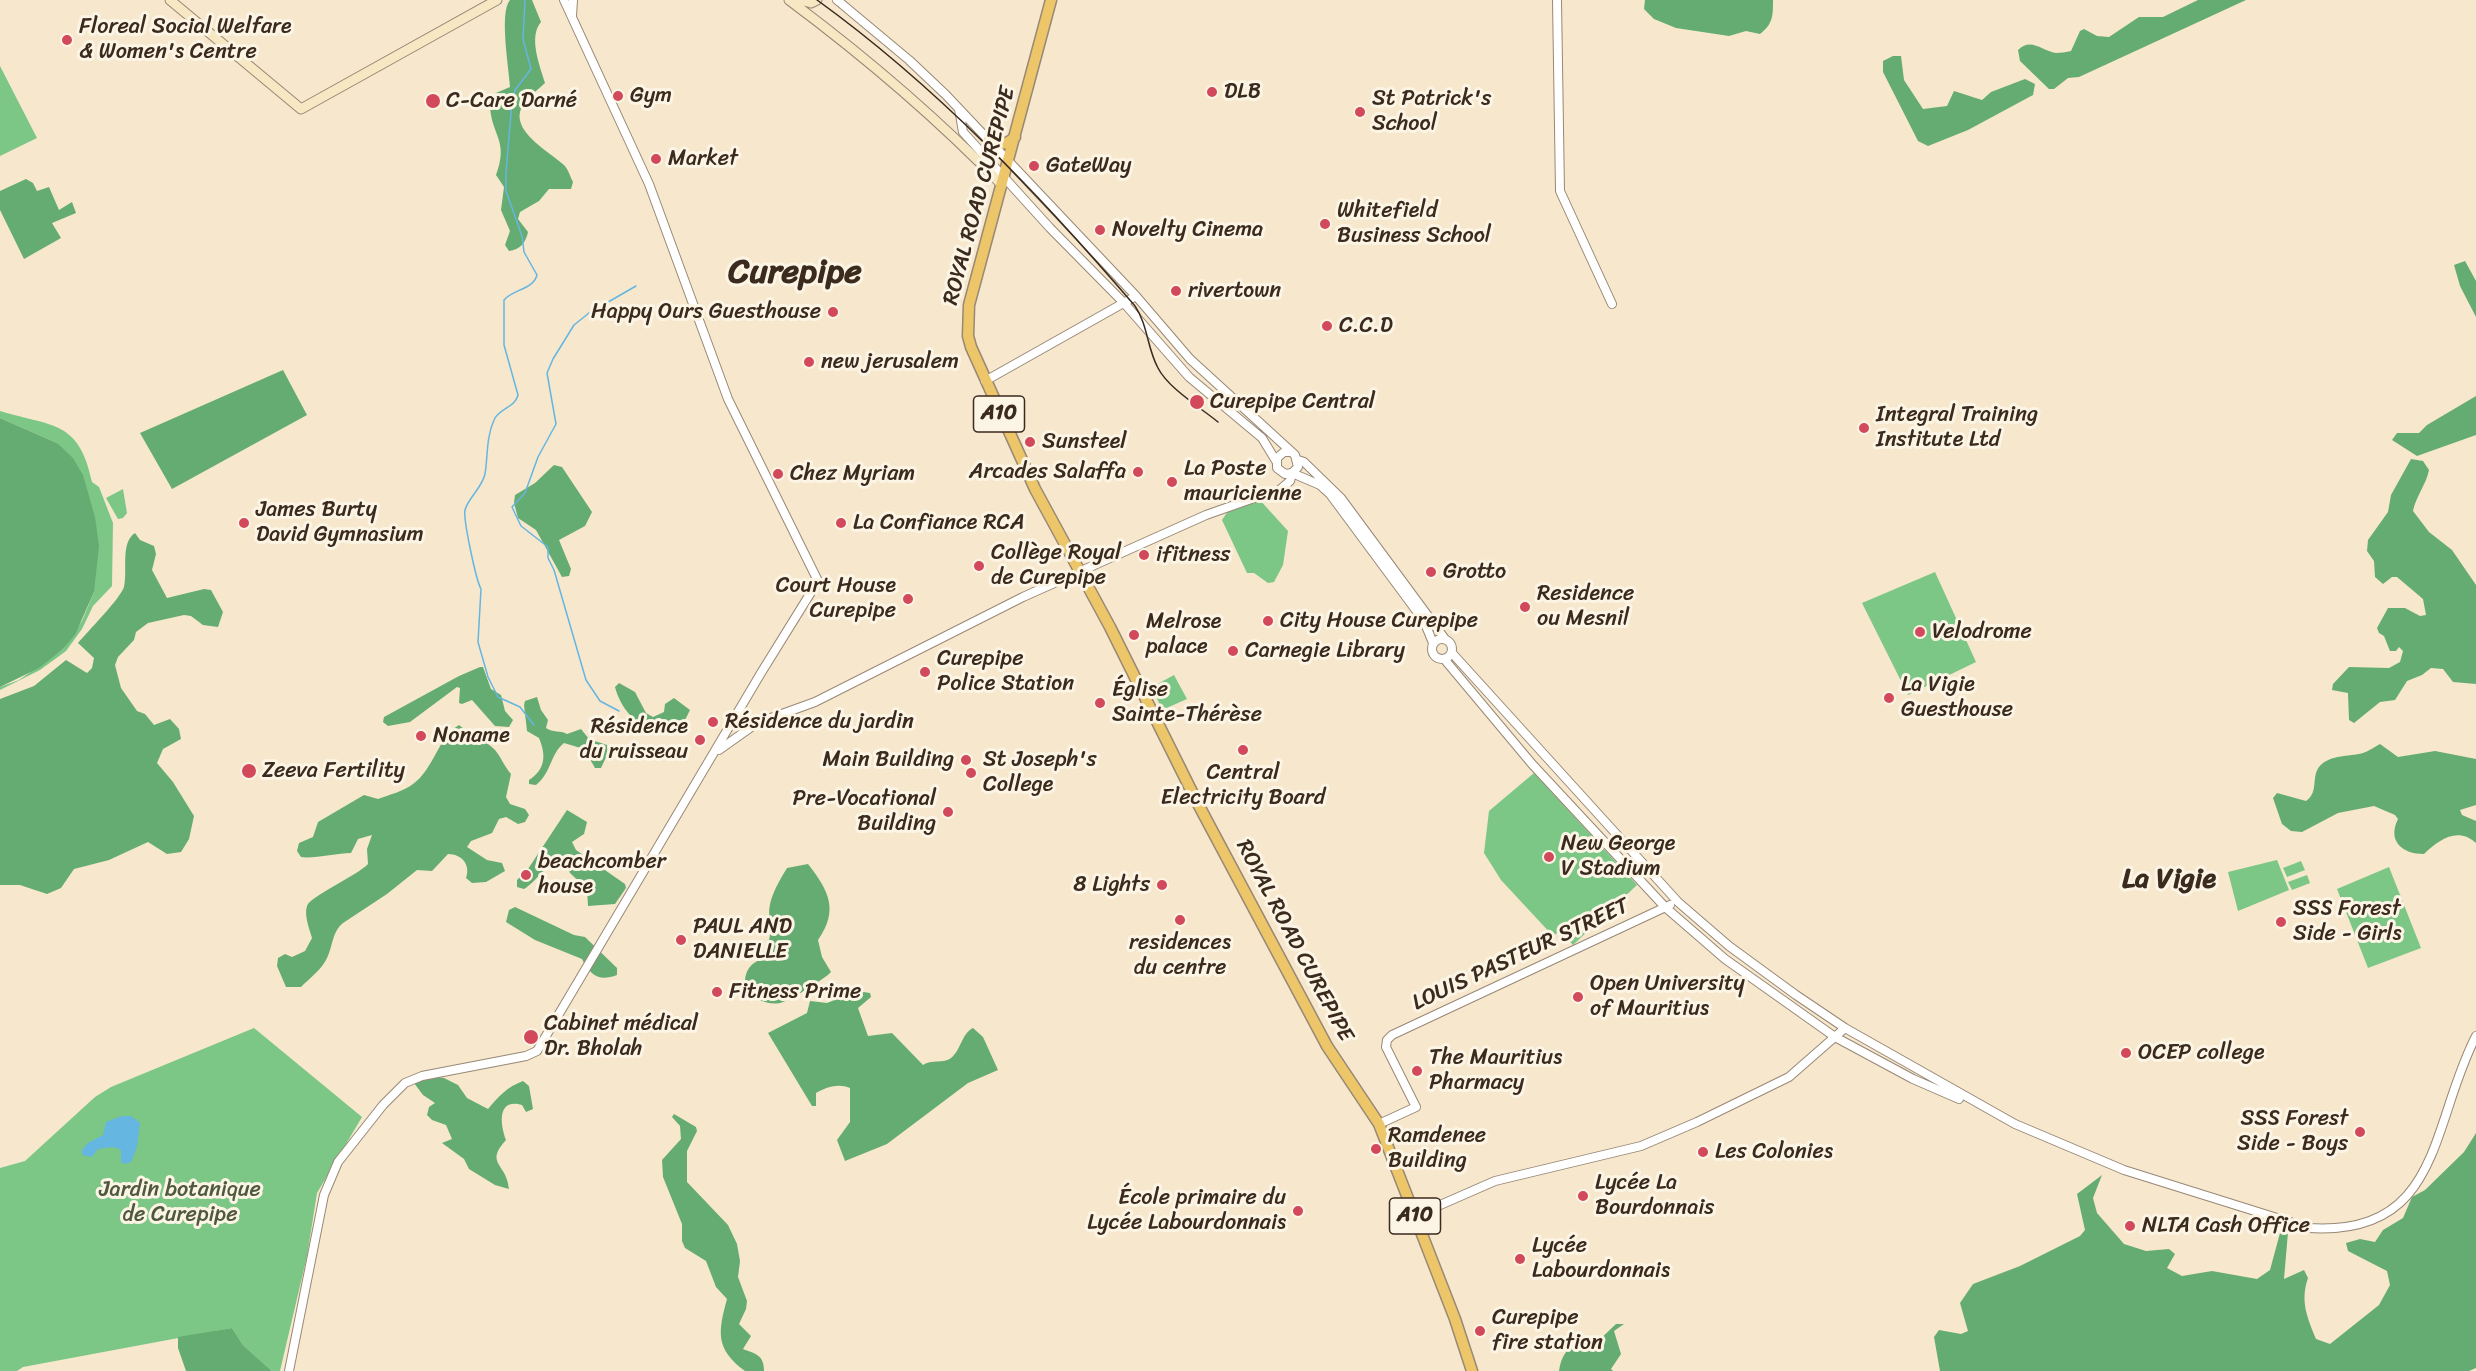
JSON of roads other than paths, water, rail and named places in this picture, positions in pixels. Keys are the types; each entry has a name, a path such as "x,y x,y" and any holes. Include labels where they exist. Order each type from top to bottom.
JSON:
{"main road":[{"path":"170,0 301,109 497,0"},
{"path":"794,1 811,3 817,0"},
{"name":"ROYAL ROAD CUREPIPE","path":"1051,0 967,317 968,336 985,381 1024,467 1197,802 1341,1070 1379,1124"},
{"path":"794,1 867,61 1003,181"},
{"path":"989,140 996,144 1005,144 1016,136"},
{"name":"A10","path":"1379,1124 1472,1371"}],"street":[{"path":"289,1371 324,1195 338,1162 383,1105 405,1083 422,1076 533,1054 818,581 720,380 648,184 564,0"},
{"path":"572,16 573,0"},
{"path":"837,0 909,60 959,108 1136,296 1190,359 1341,498 1452,646 1448,656"},
{"path":"1557,0 1560,191 1612,304"},
{"path":"959,108 963,132 1003,181 1124,303 1189,377 1262,438 1286,479 1282,488"},
{"path":"985,381 1136,296"},
{"path":"1276,461 1281,453 1291,452"},
{"path":"713,755 746,730 815,702 942,637 1080,572 1206,515 1257,497 1276,493 1290,481 1292,473 1298,467 1298,460"},
{"path":"1281,472 1292,473 1320,484 1330,494 1424,621 1433,643 1432,654 1438,659 1448,656"},
{"path":"1433,643 1445,639"},
{"path":"1448,656 1678,902 1729,946 1845,1028 1998,1115"},
{"path":"1448,656 1532,764 1665,907 1725,959 1835,1037 1913,1079 2135,1174 2309,1228 2354,1227 2377,1219 2394,1209 2419,1181 2438,1138 2463,1060 2476,1036"},
{"path":"736,715 741,727 746,730"},
{"name":"LOUIS PASTEUR STREET","path":"1379,1124 1416,1107 1386,1047 1387,1040 1392,1035 1678,902"},
{"path":"1415,1216 1495,1180 1653,1142 1789,1077 1845,1028"}],"water":[{"path":"122,1116 131,1116 140,1123 137,1147 131,1162 125,1164 121,1162 121,1150 113,1147 98,1149 92,1157 82,1155 82,1150 88,1143 103,1135 106,1122"}],"waterway":[{"path":"525,0 523,39 531,69 515,90 512,101 506,191 522,236 524,252 537,275 531,284 504,300 504,345 518,395 514,403 499,413 494,420 488,440 485,474 465,510 465,516 470,550 481,589 478,642 488,677 498,697 520,707 534,725"},
{"path":"619,711 600,701 586,680 554,570 548,558 548,547 521,526 512,507 525,493 538,457 556,424 547,373 553,359 574,325 589,313 636,286"}],"tram line":[{"path":"817,0 904,68 1024,183 1135,306 1143,321 1154,360 1169,383 1218,422"}],"place":[{"name":"Floreal Social Welfare & Women's Centre","path":"67,40"},
{"name":"DLB","path":"1212,92"},
{"name":"Gym","path":"618,96"},
{"name":"C-Care Darné","path":"433,101"},
{"name":"St Patrick's School","path":"1360,112"},
{"name":"Market","path":"656,159"},
{"name":"GateWay","path":"1034,166"},
{"name":"Whitefield Business School","path":"1325,224"},
{"name":"Novelty Cinema","path":"1100,230"},
{"name":"rivertown","path":"1176,291"},
{"name":"Happy Ours Guesthouse","path":"833,312"},
{"name":"C.C.D","path":"1327,326"},
{"name":"new jerusalem","path":"809,362"},
{"name":"Curepipe Central","path":"1197,402"},
{"name":"Integral Training Institute Ltd","path":"1864,428"},
{"name":"Sunsteel","path":"1030,442"},
{"name":"Arcades Salaffa","path":"1138,472"},
{"name":"Chez Myriam","path":"778,474"},
{"name":"La Poste mauricienne","path":"1172,482"},
{"name":"James Burty David Gymnasium","path":"244,523"},
{"name":"La Confiance RCA","path":"841,523"},
{"name":"ifitness","path":"1144,555"},
{"name":"Collège Royal de Curepipe","path":"979,566"},
{"name":"Grotto","path":"1431,572"},
{"name":"Court House Curepipe","path":"908,599"},
{"name":"Residence ou Mesnil","path":"1525,607"},
{"name":"City House Curepipe","path":"1268,621"},
{"name":"Velodrome","path":"1920,632"},
{"name":"Melrose palace","path":"1134,635"},
{"name":"Carnegie Library","path":"1233,651"},
{"name":"Curepipe Police Station","path":"925,672"},
{"name":"La Vigie Guesthouse","path":"1889,698"},
{"name":"Église Sainte-Thérèse","path":"1100,703"},
{"name":"Résidence du jardin","path":"713,722"},
{"name":"Noname","path":"421,736"},
{"name":"Résidence du ruisseau","path":"700,740"},
{"name":"Central Electricity Board","path":"1243,750"},
{"name":"Main Building","path":"966,760"},
{"name":"Zeeva Fertility","path":"249,771"},
{"name":"St Joseph's College","path":"971,773"},
{"name":"Pre-Vocational Building","path":"948,812"},
{"name":"New George V Stadium","path":"1549,857"},
{"name":"beachcomber house","path":"526,875"},
{"name":"8 Lights","path":"1162,885"},
{"name":"residences du centre","path":"1180,920"},
{"name":"SSS Forest Side - Girls","path":"2281,922"},
{"name":"PAUL AND DANIELLE","path":"681,940"},
{"name":"Fitness Prime","path":"717,992"},
{"name":"Open University of Mauritius","path":"1578,997"},
{"name":"Cabinet médical Dr. Bholah","path":"531,1037"},
{"name":"OCEP college","path":"2126,1053"},
{"name":"The Mauritius Pharmacy","path":"1417,1071"},
{"name":"SSS Forest Side - Boys","path":"2360,1132"},
{"name":"Ramdenee Building","path":"1376,1149"},
{"name":"Les Colonies","path":"1703,1152"},
{"name":"Lycée La Bourdonnais","path":"1583,1196"},
{"name":"École primaire du Lycée Labourdonnais","path":"1298,1211"},
{"name":"NLTA Cash Office","path":"2130,1226"},
{"name":"Lycée Labourdonnais","path":"1520,1259"},
{"name":"Curepipe fire station","path":"1480,1331"}],"district":[{"name":"Curepipe","path":"795,273"},
{"name":"La Vigie","path":"2169,880"}],"park label":[{"name":"Jardin botanique de Curepipe","path":"180,1202"}]}
